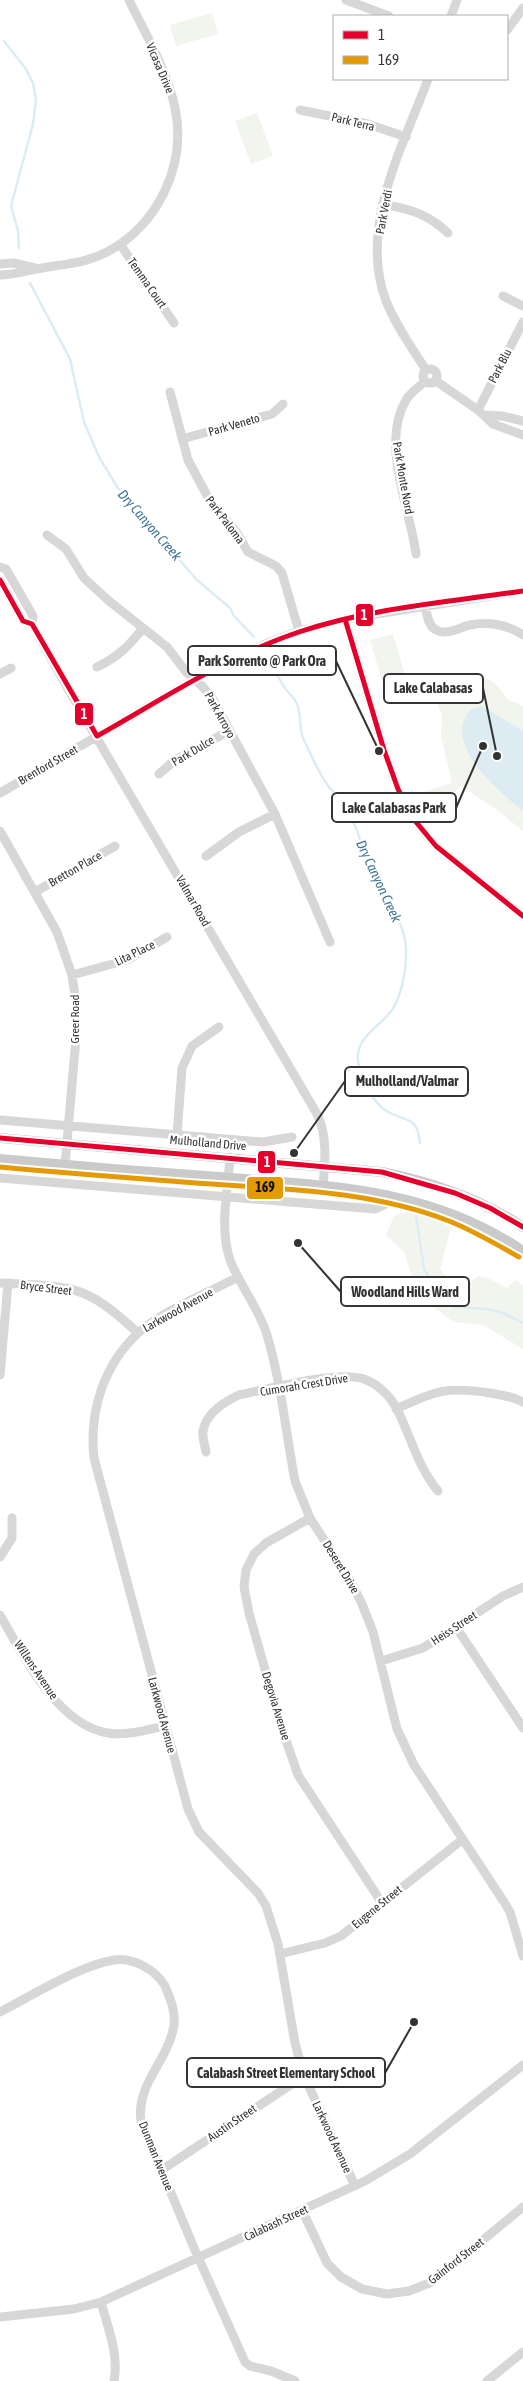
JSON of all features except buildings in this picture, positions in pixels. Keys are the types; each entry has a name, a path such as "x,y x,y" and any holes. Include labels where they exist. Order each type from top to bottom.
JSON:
{"main road":[{"name":"Mulholland Drive","path":"0,1138 382,1172 417,1180 476,1202 523,1227"},
{"path":"0,1160 229,1178 388,1195 428,1205 460,1217 491,1231 523,1251"}],"street":[{"name":"Vicasa Drive","path":"0,275 85,261 120,244 150,216 166,190 175,161 178,131 175,109 170,89 129,0"},
{"path":"346,0 386,15"},
{"path":"451,15 457,0"},
{"path":"508,29 523,8"},
{"name":"Park Verdi","path":"428,80 383,204 378,233 382,285 386,301 399,328 426,370 435,370 438,376 436,381 500,427 523,435"},
{"name":"Park Terra","path":"300,110 368,124 406,137"},
{"path":"383,204 416,210 435,220 448,233"},
{"name":"Temma Court","path":"120,244 174,323"},
{"name":"Vicasa Drive","path":"0,264 14,263 38,268"},
{"path":"503,296 523,306"},
{"name":"Park Blu","path":"481,412 523,322"},
{"path":"426,370 423,377 425,381 430,383 436,381"},
{"name":"Park Monte Nord","path":"416,554 394,442 398,418 407,398 425,381"},
{"name":"Park Paloma","path":"170,392 188,460 210,501 237,533 248,552 276,566 282,573 299,631"},
{"name":"Park Veneto","path":"182,439 272,414 283,404"},
{"name":"Park Verdi","path":"481,412 523,421"},
{"name":"Park Arroyo","path":"47,534 66,549 84,578 108,601 167,647 184,669 212,698 275,814 330,942"},
{"name":"Valmar Road","path":"0,567 6,569 33,616 32,624 317,1114 324,1136 325,1166 323,1187"},
{"name":"Valmar Road","path":"0,580 22,620 32,624"},
{"name":"Brenford Street","path":"0,793 195,679 246,653 299,631 345,619 523,591"},
{"path":"426,606 429,622 434,629 440,632 472,624 486,623 503,626 523,635"},
{"path":"345,619 384,750 398,789 411,816 436,846 523,916"},
{"path":"97,667 117,657 129,647 144,628"},
{"path":"0,674 11,668"},
{"name":"Park Dulce","path":"158,774 174,760 198,745 229,731"},
{"path":"206,856 239,832 275,814"},
{"name":"Greer Road","path":"0,831 57,932 72,975 76,1002 65,1165"},
{"name":"Bretton Place","path":"36,892 115,846"},
{"name":"Lita Place","path":"72,975 126,960 167,937"},
{"path":"177,1134 182,1068 192,1046 219,1027"},
{"path":"0,1120 263,1142 292,1137"},
{"name":"Deseret Drive","path":"230,1157 225,1224 230,1259 266,1333 295,1481 310,1518 351,1582 362,1604 381,1662 392,1710 406,1749 414,1765 510,1912 523,1956"},
{"path":"0,1178 375,1209 384,1205 388,1195"},
{"name":"Larkwood Avenue","path":"238,1277 159,1318 138,1333 121,1352 108,1372 99,1394 92,1437 94,1458 164,1726 191,1817 199,1832 258,1893 273,1923 295,2043 304,2076 355,2186"},
{"path":"0,1374 4,1283"},
{"name":"Bryce Street","path":"4,1283 70,1289 95,1299 114,1311 138,1333"},
{"name":"Cumorah Crest Drive","path":"206,1452 203,1431 211,1414 224,1403 239,1395 345,1376 363,1379 377,1386 389,1397 396,1408 425,1475 438,1491"},
{"path":"396,1408 446,1389 461,1388 514,1397 523,1402"},
{"path":"0,1557 12,1538 12,1518"},
{"name":"Degovia Avenue","path":"310,1518 266,1543 254,1554 246,1570 244,1587 282,1729 298,1775 382,1903"},
{"name":"Heiss Street","path":"381,1662 423,1648 503,1596 523,1587"},
{"name":"Willens Avenue","path":"0,1615 31,1668 55,1701 87,1726 108,1733 135,1732 164,1726"},
{"path":"456,1627 523,1728"},
{"name":"Eugene Street","path":"280,1954 325,1943 341,1936 463,1839"},
{"name":"Dunman Avenue","path":"0,2012 93,1966 115,1960 134,1962 150,1970 162,1980 170,1997 174,2015 174,2028 170,2040 145,2086 139,2108 141,2121 160,2171 245,2362 250,2366 271,2371 295,2381"},
{"name":"Calabash Street","path":"0,2317 74,2309 101,2302 199,2259 355,2186 410,2154 523,2065"},
{"name":"Austin Street","path":"160,2171 304,2076"},
{"name":"Gainford Street","path":"302,2210 327,2263 341,2278 362,2289 387,2294 408,2291 432,2282 523,2207"},
{"path":"101,2302 116,2354 114,2381"},
{"path":"487,2381 523,2352"}],"shaded area":[{"path":"212,13 218,34 176,46 170,25"},
{"path":"257,113 273,156 251,164 235,121"},
{"path":"393,634 406,678 383,684 370,640"},
{"path":"470,678 489,679 499,687 507,699 523,706 523,831 497,810 461,786 454,792 438,816 426,819 413,795 452,783 441,735 442,715 437,703 447,692"},
{"path":"482,706 523,731 523,811 500,792 476,766 468,751 463,737 463,722 471,709"},
{"path":"414,1210 452,1224 440,1269 453,1284 462,1290 478,1276 488,1278 507,1288 515,1280 523,1285 523,1349 483,1325 454,1322 436,1309 415,1285 404,1252 386,1235 394,1216"}],"waterway":[{"name":"Dry Canyon Creek","path":"4,41 26,69 33,83 36,100 33,124 11,206 18,231 19,248"},
{"name":"Dry Canyon Creek","path":"30,283 70,359 84,422 99,457 118,488 196,579 230,608 234,616 254,637"},
{"name":"Dry Canyon Creek","path":"268,659 297,704 302,735 309,752 325,782 346,806 370,868 396,914 404,934 406,962 398,998 392,1010 360,1045 358,1061 364,1082 375,1100 385,1110 413,1123 416,1127 420,1143"},
{"name":"Dry Canyon Creek","path":"416,1215 424,1269 442,1297 455,1307 487,1309 503,1313 523,1323"}],"transit line":[{"name":"1","path":"0,580 23,621 32,624 97,736 171,693 246,653 299,632 382,611 523,591"},
{"name":"1","path":"345,619 384,750 398,789 411,816 436,846 523,916"},
{"name":"1","path":"0,1138 382,1172 455,1193 490,1208 523,1227"},
{"name":"169","path":"0,1167 292,1189 356,1197 388,1203 449,1221 476,1233 519,1257"}],"place":[{"name":"Lake Calabasas Park","path":"483,746"},
{"name":"Park Sorrento @ Park Ora","path":"379,751"},
{"name":"Lake Calabasas","path":"497,756"},
{"name":"Mulholland/Valmar","path":"294,1153"},
{"name":"Woodland Hills Ward","path":"298,1243"},
{"name":"Calabash Street Elementary School","path":"414,2022"}]}
